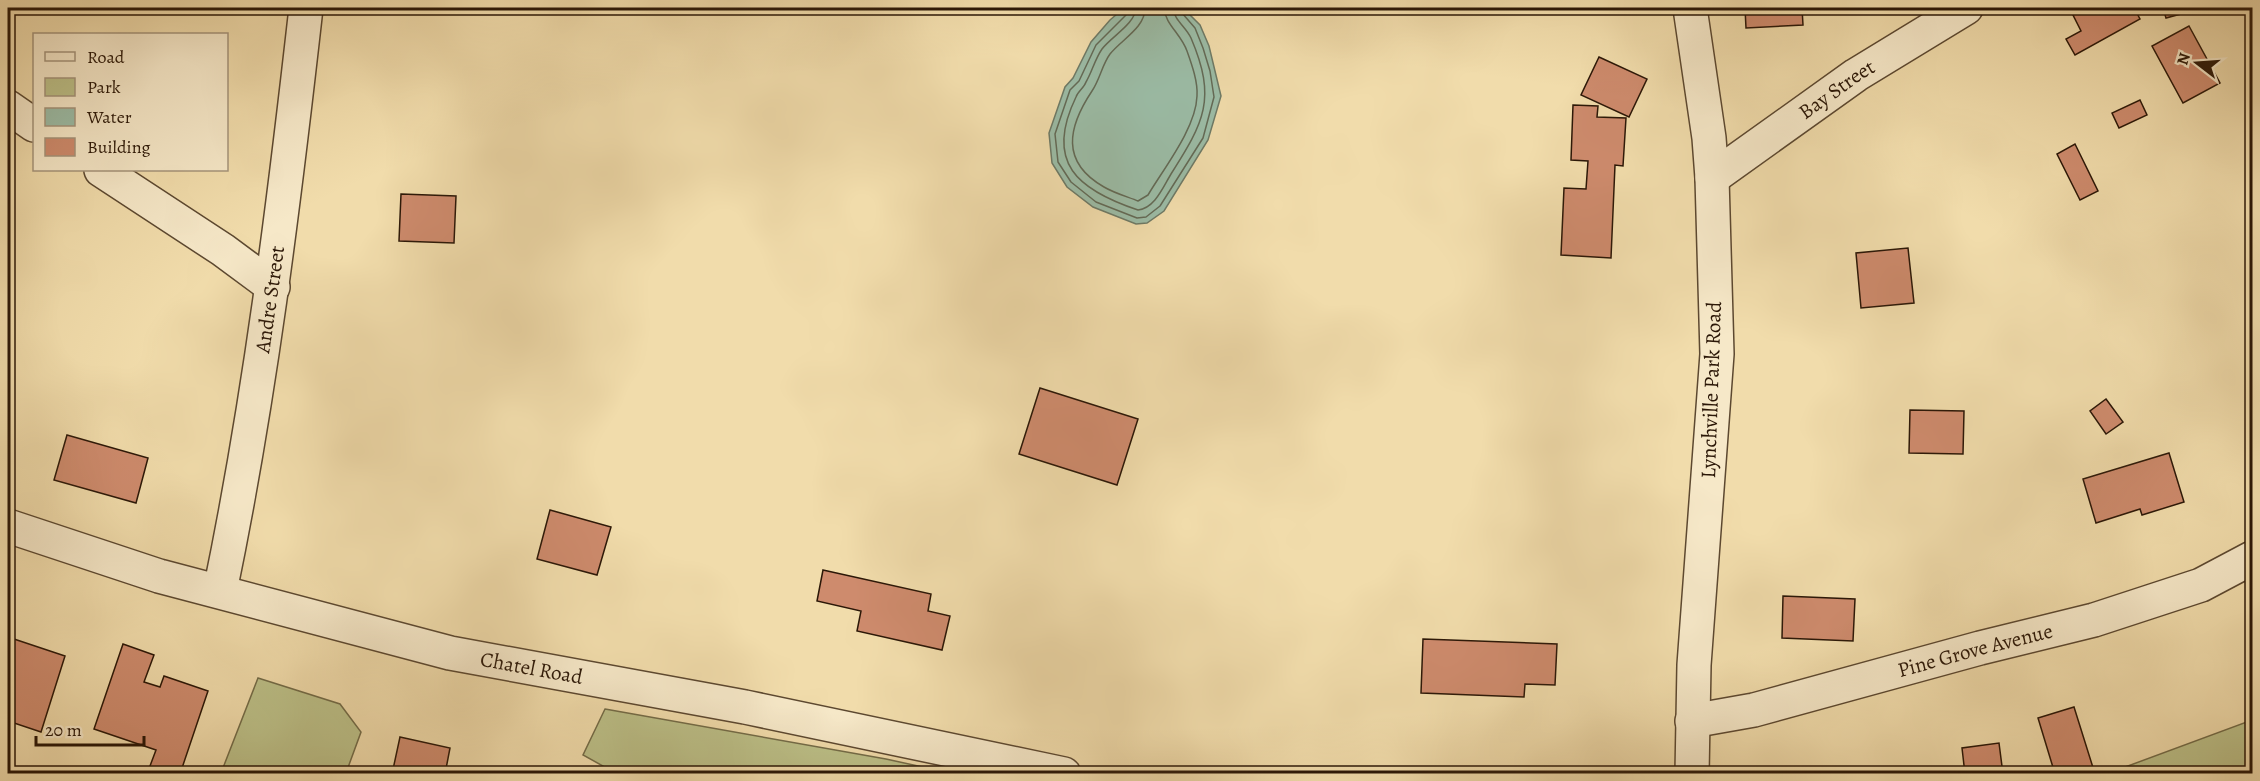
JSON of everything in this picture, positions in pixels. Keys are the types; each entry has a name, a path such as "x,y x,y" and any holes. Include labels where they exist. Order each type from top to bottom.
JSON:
{"street":[{"name":"Andre Street","path":"220,591 235,521 273,287 306,8"},
{"name":"Lynchville Park Road","path":"1690,8 1709,138 1717,354 1694,665 1692,774"},
{"name":"Bay Street","path":"1712,178 1856,75 1966,8"},
{"path":"8,107 33,124"},
{"path":"103,171 223,250 273,287"},
{"name":"Chatel Road","path":"8,526 159,576 450,653 745,707 1065,774"},
{"name":"Pine Grove Avenue","path":"1692,721 1754,710 1980,648 2094,620 2201,585 2253,558"}],"green space":[{"path":"258,678 340,704 361,732 346,773 221,773"},
{"path":"605,709 886,759 950,773 613,773 583,755"},
{"path":"2252,720 2252,773 2109,773"}],"water":[{"path":"1183,8 1200,25 1209,46 1221,96 1208,140 1164,211 1147,223 1136,224 1093,207 1067,187 1052,163 1049,133 1065,87 1073,78 1091,42 1110,20 1123,9"}],"building":[{"path":"1745,8 1802,8 1803,25 1746,28"},
{"path":"2087,8 2134,8 2140,19 2075,55 2066,39 2081,31 2073,15"},
{"path":"2163,8 2203,8 2166,18"},
{"path":"2189,26 2220,83 2183,103 2152,46"},
{"path":"1599,57 1647,79 1629,117 1581,95"},
{"path":"2140,100 2147,115 2119,128 2112,113"},
{"path":"1573,105 1598,106 1597,117 1626,118 1623,166 1615,165 1611,258 1561,255 1564,188 1586,189 1588,161 1571,160"},
{"path":"2075,144 2098,191 2080,200 2057,154"},
{"path":"401,194 456,196 454,243 399,241"},
{"path":"1908,248 1914,303 1861,308 1856,253"},
{"path":"1040,388 1138,419 1117,485 1019,454"},
{"path":"2106,399 2123,422 2106,434 2090,411"},
{"path":"1910,410 1964,411 1963,454 1909,453"},
{"path":"67,435 148,458 136,503 54,480"},
{"path":"2169,453 2184,502 2142,515 2140,509 2096,523 2083,479"},
{"path":"550,510 611,527 597,575 537,559"},
{"path":"823,570 931,594 928,611 950,616 942,650 857,631 861,611 817,601"},
{"path":"1783,596 1855,599 1853,641 1782,638"},
{"path":"8,637 65,656 41,732 8,721 14,693 8,691"},
{"path":"1423,639 1557,644 1555,685 1525,684 1524,697 1421,693"},
{"path":"123,644 154,655 144,682 160,687 164,676 208,691 180,774 147,774 156,750 94,729"},
{"path":"2074,707 2095,774 2055,774 2038,718"},
{"path":"400,737 450,748 445,774 392,774"},
{"path":"1999,743 2003,774 1965,774 1962,748"}]}
